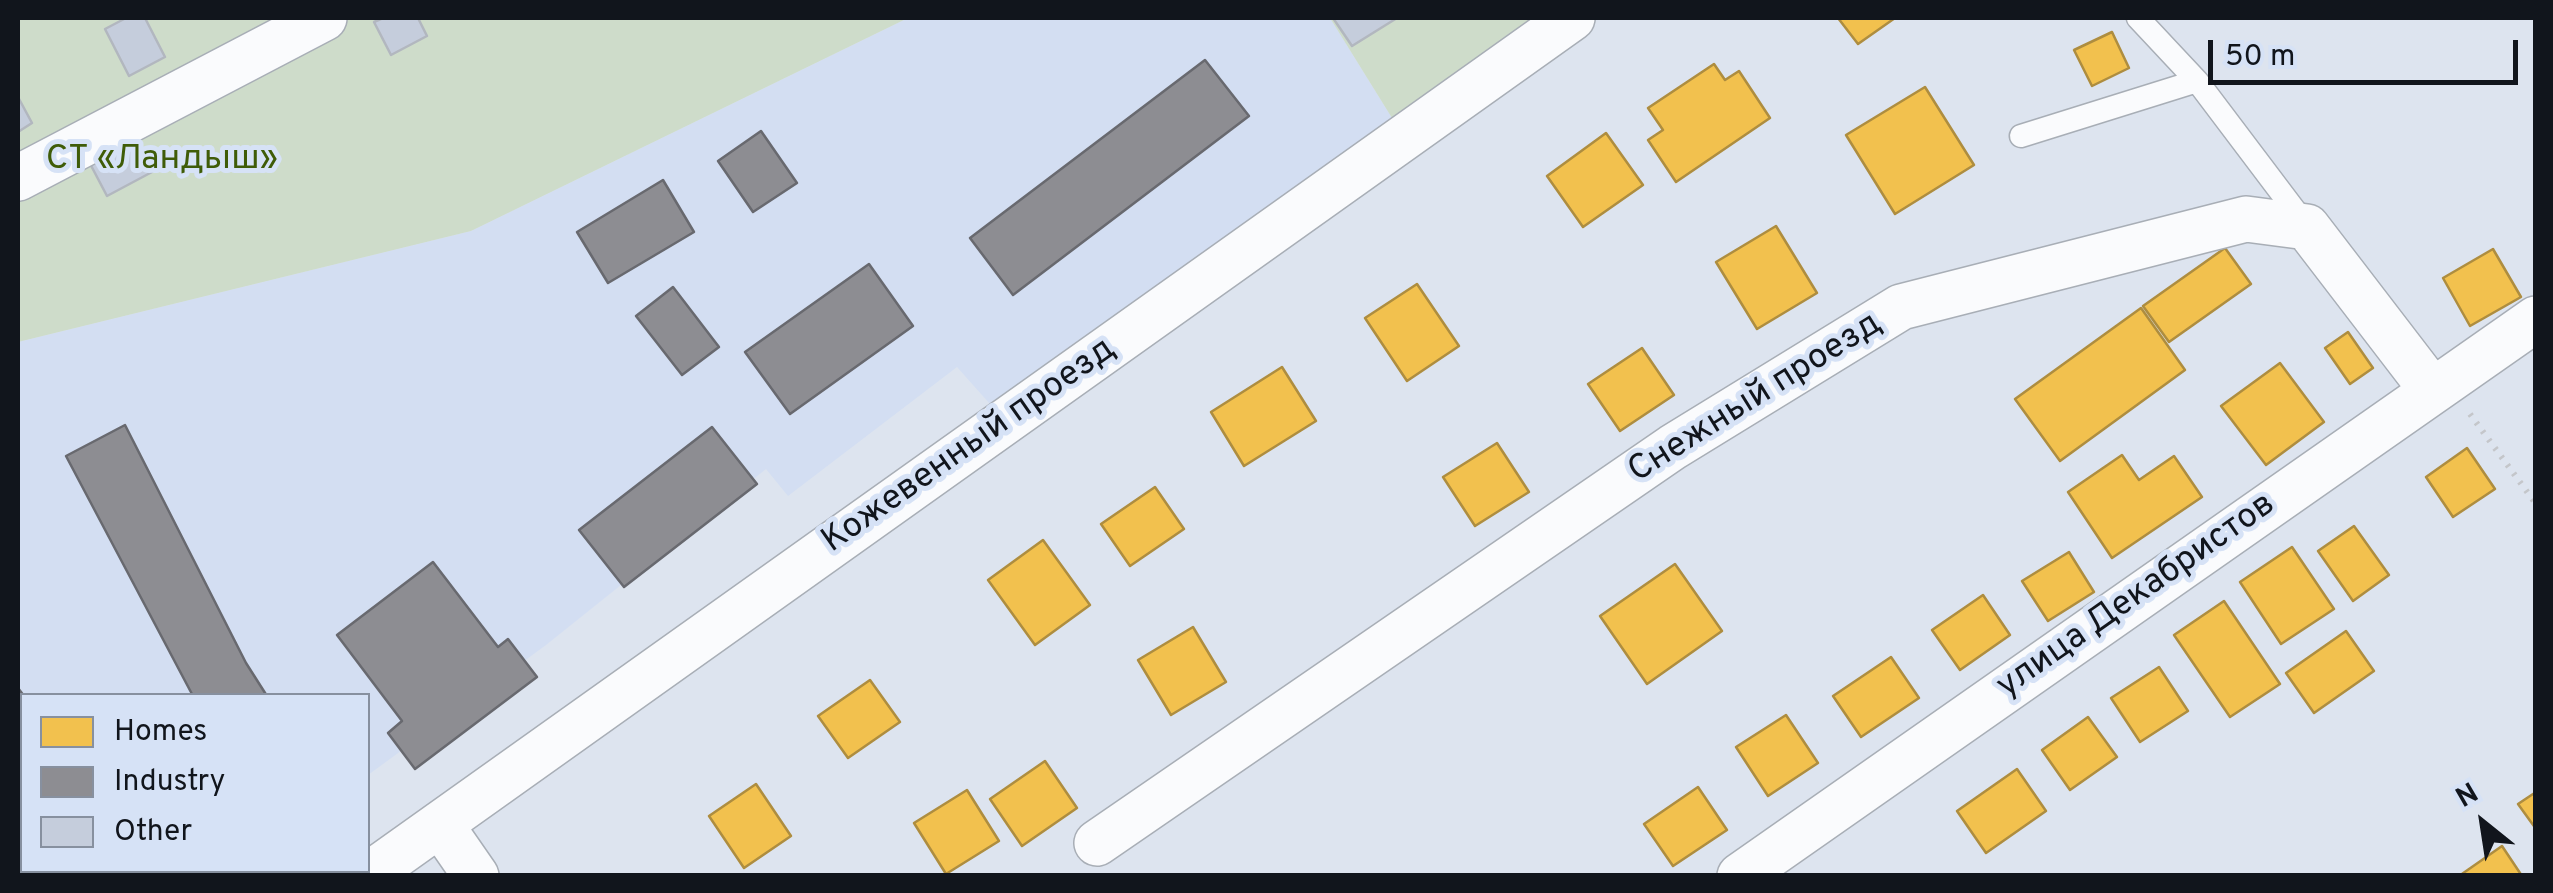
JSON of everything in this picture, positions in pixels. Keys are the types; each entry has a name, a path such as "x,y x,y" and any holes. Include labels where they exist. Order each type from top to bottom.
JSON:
{"street":[{"path":"18,178 324,18"},
{"name":"Кожевенный проезд","path":"368,876 1572,18"},
{"name":"Снежный проезд","path":"1097,843 1673,447 1901,308 2246,219 2307,227"},
{"path":"2307,227 2439,385"},
{"name":"улица Декабристов","path":"1740,876 2536,319"},
{"path":"440,824 476,876"}],"lane":[{"path":"2138,18 2197,81 2307,227"},
{"path":"2021,136 2197,81"}],"path":[{"path":"2439,385 2536,504"}],"shaded area":[{"path":"908,18 1330,18 1392,118 998,413 957,367 788,496 766,469 546,645 370,774 370,693 20,693 20,873 274,873 18,875 18,342 471,231"}],"green space":[{"name":"СТ «Ландыш»","path":"18,18 908,18 471,231 18,342"},
{"path":"1330,18 1535,18 1392,118"}],"building: Homes":[{"path":"1838,18 1895,18 1858,44"},
{"path":"2112,32 2129,68 2092,86 2074,50"},
{"path":"1714,64 1725,80 1739,71 1770,118 1676,182 1648,140 1663,130 1648,108"},
{"path":"1925,87 1974,165 1895,214 1846,135"},
{"path":"1606,133 1643,185 1583,227 1547,176"},
{"path":"1776,226 1817,293 1757,329 1716,262"},
{"path":"2225,248 2251,284 2169,342 2143,306"},
{"path":"2493,249 2521,297 2470,326 2443,278"},
{"path":"1417,284 1459,346 1407,381 1365,318"},
{"path":"2141,308 2185,370 2060,461 2015,399"},
{"path":"2348,332 2373,368 2350,384 2325,348"},
{"path":"1642,348 1674,395 1620,431 1588,384"},
{"path":"2280,363 2324,422 2266,465 2221,406"},
{"path":"1282,367 1316,421 1244,466 1211,412"},
{"path":"1497,443 1529,492 1475,526 1443,477"},
{"path":"2467,448 2495,489 2453,517 2426,477"},
{"path":"2122,455 2139,480 2174,456 2202,497 2112,558 2068,492"},
{"path":"1155,487 1184,529 1130,566 1101,524"},
{"path":"2354,526 2389,575 2353,601 2318,551"},
{"path":"1043,540 1090,605 1035,645 988,580"},
{"path":"2292,547 2334,609 2281,644 2240,582"},
{"path":"2069,552 2094,592 2048,621 2022,581"},
{"path":"1675,564 1722,631 1647,684 1600,616"},
{"path":"1983,595 2010,635 1960,670 1932,630"},
{"path":"2224,601 2280,684 2230,717 2174,635"},
{"path":"1193,627 1226,682 1171,715 1138,660"},
{"path":"2346,631 2374,671 2314,713 2286,673"},
{"path":"1891,657 1919,698 1861,737 1833,696"},
{"path":"2159,667 2188,711 2140,742 2111,698"},
{"path":"870,680 900,722 848,758 818,716"},
{"path":"1786,715 1818,763 1768,796 1736,747"},
{"path":"2088,717 2117,757 2070,790 2042,750"},
{"path":"1045,761 1077,808 1022,846 990,799"},
{"path":"2017,769 2046,811 1986,853 1957,811"},
{"path":"756,784 791,836 744,868 709,816"},
{"path":"1698,787 1727,830 1673,866 1644,824"},
{"path":"967,790 999,841 946,874 914,823"},
{"path":"2536,792 2536,829 2518,804"},
{"path":"2502,846 2522,876 2459,876"}],"building: Industry":[{"path":"1205,60 1249,116 1013,295 970,238"},
{"path":"761,131 797,183 753,212 718,161"},
{"path":"663,180 694,232 608,283 577,232"},
{"path":"869,264 913,326 790,414 745,352"},
{"path":"673,287 719,347 682,375 636,316"},
{"path":"125,425 246,663 265,693 191,693 66,456"},
{"path":"712,427 757,484 624,587 579,530"},
{"path":"433,562 498,647 508,639 537,677 415,769 388,733 402,721 337,635"},
{"path":"18,688 22,693 18,757"}],"building: Other":[{"path":"126,18 145,18 165,57 129,76 105,29"},
{"path":"383,18 418,18 427,36 391,55 374,22"},
{"path":"1333,18 1397,18 1352,46"},
{"path":"18,97 32,123 18,132"},
{"path":"130,132 152,172 107,196 86,156"}]}
